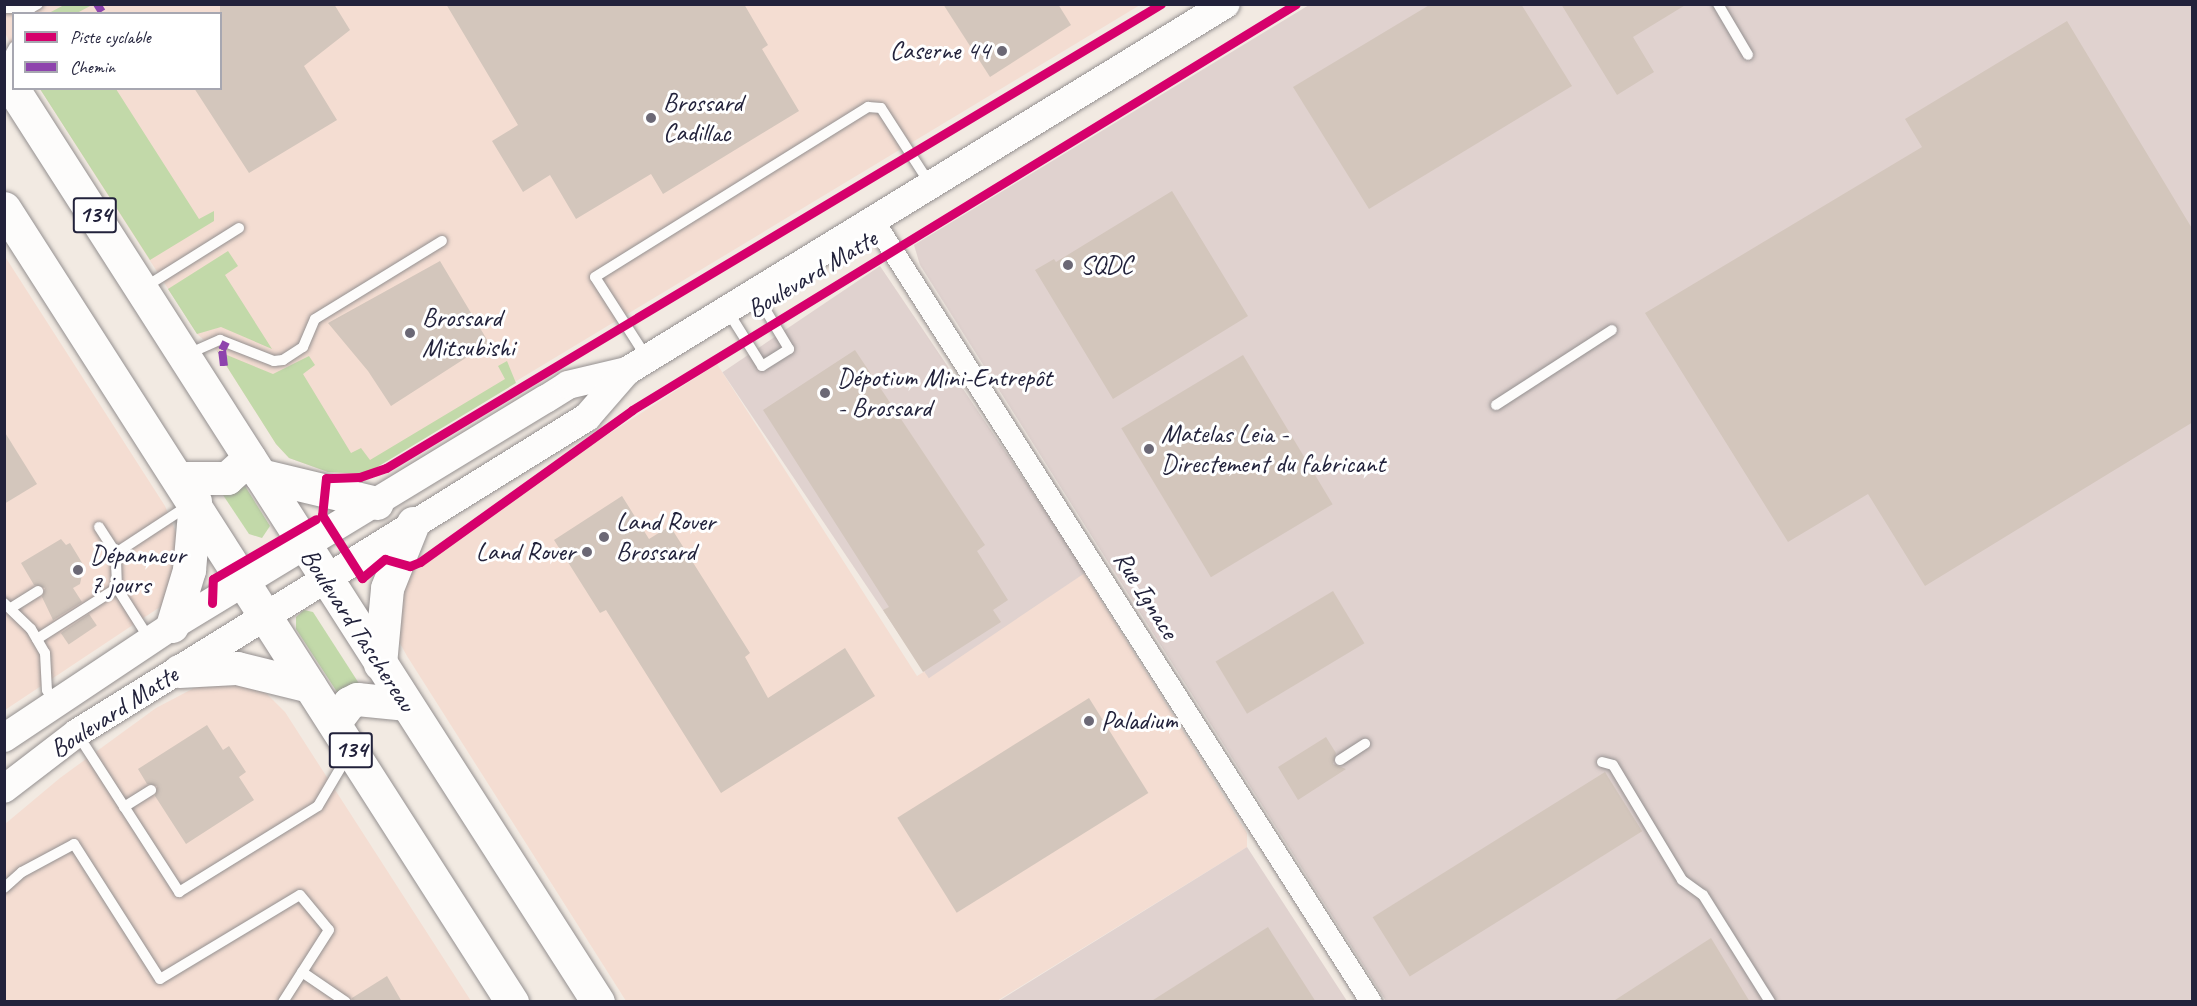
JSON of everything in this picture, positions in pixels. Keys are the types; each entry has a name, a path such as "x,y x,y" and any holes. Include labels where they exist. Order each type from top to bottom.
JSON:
{"main road":[{"name":"Boulevard Matte","path":"4,789 77,733 179,671 324,577 587,417 637,365 930,185 1211,8"},
{"name":"Boulevard Taschereau","path":"14,90 598,1002"},
{"name":"134","path":"4,208 187,489 512,1002"},
{"name":"Boulevard Matte","path":"4,738 161,633 305,548 568,386 637,365"},
{"path":"161,633 189,570 187,489 227,478 254,466 377,503"},
{"path":"380,664 387,588 413,523"},
{"path":"179,671 237,668 310,686"},
{"path":"342,736 352,700 405,704"}],"street":[{"name":"Rue Ignace","path":"873,220 1371,1002"}],"lane":[{"path":"1718,4 1748,55"},
{"path":"4,8 33,9"},
{"path":"4,65 12,51"},
{"path":"637,365 595,277 858,114 868,108 881,108 930,185"},
{"path":"142,289 239,228"},
{"path":"185,356 210,341 220,340 274,361 283,360 303,347 315,319 442,241"},
{"path":"727,309 762,366 789,349 755,292"},
{"path":"1496,405 1612,330"},
{"path":"116,553 187,489"},
{"path":"99,527 116,553 117,588 161,633"},
{"path":"37,639 117,588"},
{"path":"38,591 8,606 37,639 45,653 47,690 54,703"},
{"path":"77,733 179,892 318,806 342,736"},
{"path":"1340,760 1365,744"},
{"path":"1602,762 1613,765 1682,880 1702,895 1770,1002"},
{"path":"124,807 151,790"},
{"path":"4,888 22,872 74,843 160,979 300,895 329,930 283,1002"},
{"path":"302,972 329,997 346,1002"}],"shaded area":[{"path":"5,4 1140,5 362,474 328,472 289,458 276,444 217,351 197,334 41,90 222,90 222,12 12,12 12,46 5,33"},
{"path":"1309,5 2192,5 2192,1001 1386,1001 920,265 914,245"},
{"path":"4,255 165,506 181,545 163,605 5,710"},
{"path":"880,266 1086,572 929,678 722,372"},
{"path":"717,364 917,676 1084,573 1247,833 1247,847 997,1001 626,1001 397,638 403,568 417,570 510,504 522,490"},
{"path":"224,682 250,685 267,694 285,712 471,1001 5,1002 5,824 60,778 156,708 194,688"},
{"path":"1247,847 1347,1001 997,1002"}],"green space":[{"path":"64,4 92,5 79,12 51,12"},
{"path":"41,90 117,90 199,219 214,211 214,221 150,260"},
{"path":"228,251 238,266 225,275 272,349 221,327 197,334 168,289"},
{"path":"217,351 273,374 309,356 315,365 303,374 351,453 361,448 370,460 505,379 498,366 507,361 516,383 374,469 362,474 328,472 289,458 276,444"},
{"path":"245,486 270,526 262,538 249,534 223,495 223,492"},
{"path":"304,610 313,612 360,685 337,692 296,629 296,617"}],"building":[{"path":"220,4 334,4 350,30 304,66 337,120 249,173 195,90 222,90 222,12 220,12"},
{"name":"Brossard Cadillac","path":"446,4 744,4 768,45 762,49 799,111 663,194 651,174 576,219 550,175 523,192 492,141 518,125"},
{"name":"Caserne 44","path":"943,4 1058,4 1071,25 990,77"},
{"path":"1431,4 1521,4 1572,86 1369,209 1293,87"},
{"path":"1561,4 1687,4 1633,37 1654,72 1617,95"},
{"path":"2067,21 2193,230 2193,422 1925,586 1868,494 1788,542 1645,313 1922,147 1905,119"},
{"path":"1172,191 1248,316 1113,399 1035,270 1054,259 1056,262"},
{"name":"Brossard Mitsubishi","path":"440,261 489,343 391,406 368,371 328,323"},
{"path":"855,350 985,545 977,551 1008,600 993,610 1001,622 923,672 883,610 889,607 763,410"},
{"path":"1243,355 1333,504 1211,577 1121,428"},
{"path":"4,431 37,484 4,504"},
{"path":"622,496 649,539 670,526 750,653 745,657 768,698 845,648 875,696 721,793 606,610 600,613 554,540"},
{"path":"61,539 66,545 70,543 84,566 80,584 73,588 82,602 53,620 42,597 45,588 34,585 21,563"},
{"path":"1333,591 1364,643 1247,714 1216,662"},
{"path":"89,614 97,626 69,645 61,633"},
{"path":"1089,698 1148,793 957,913 897,818"},
{"path":"207,725 223,750 229,746 246,772 239,777 254,800 186,844 155,796 157,786 147,784 138,769"},
{"path":"1326,737 1336,753 1333,764 1346,769 1298,800 1278,767"},
{"path":"1605,772 1642,831 1410,977 1373,917"},
{"path":"1268,927 1316,1002 1150,1002"},
{"path":"1711,938 1750,1002 1612,1002"},
{"path":"387,976 402,1002 353,1002 352,998"}],"marked path":[{"path":"97,4 102,12"},
{"path":"224,366 222,350 226,342"}],"cycle path":[{"path":"1161,4 386,468 360,477 326,478 322,515 362,578 385,559 410,566 420,562 632,410 1296,4"},
{"path":"212,603 213,579 316,519"}],"place":[{"name":"Caserne 44","path":"1002,51"},
{"name":"Brossard Cadillac","path":"651,118"},
{"name":"SQDC","path":"1068,265"},
{"name":"Brossard Mitsubishi","path":"410,333"},
{"name":"Dépotium Mini-Entrepôt - Brossard","path":"825,393"},
{"name":"Matelas Leia - Directement du fabricant","path":"1149,449"},
{"name":"Land Rover Brossard","path":"604,537"},
{"name":"Land Rover","path":"587,552"},
{"name":"Dépanneur 7 jours","path":"78,570"},
{"name":"Paladium","path":"1089,721"}]}
